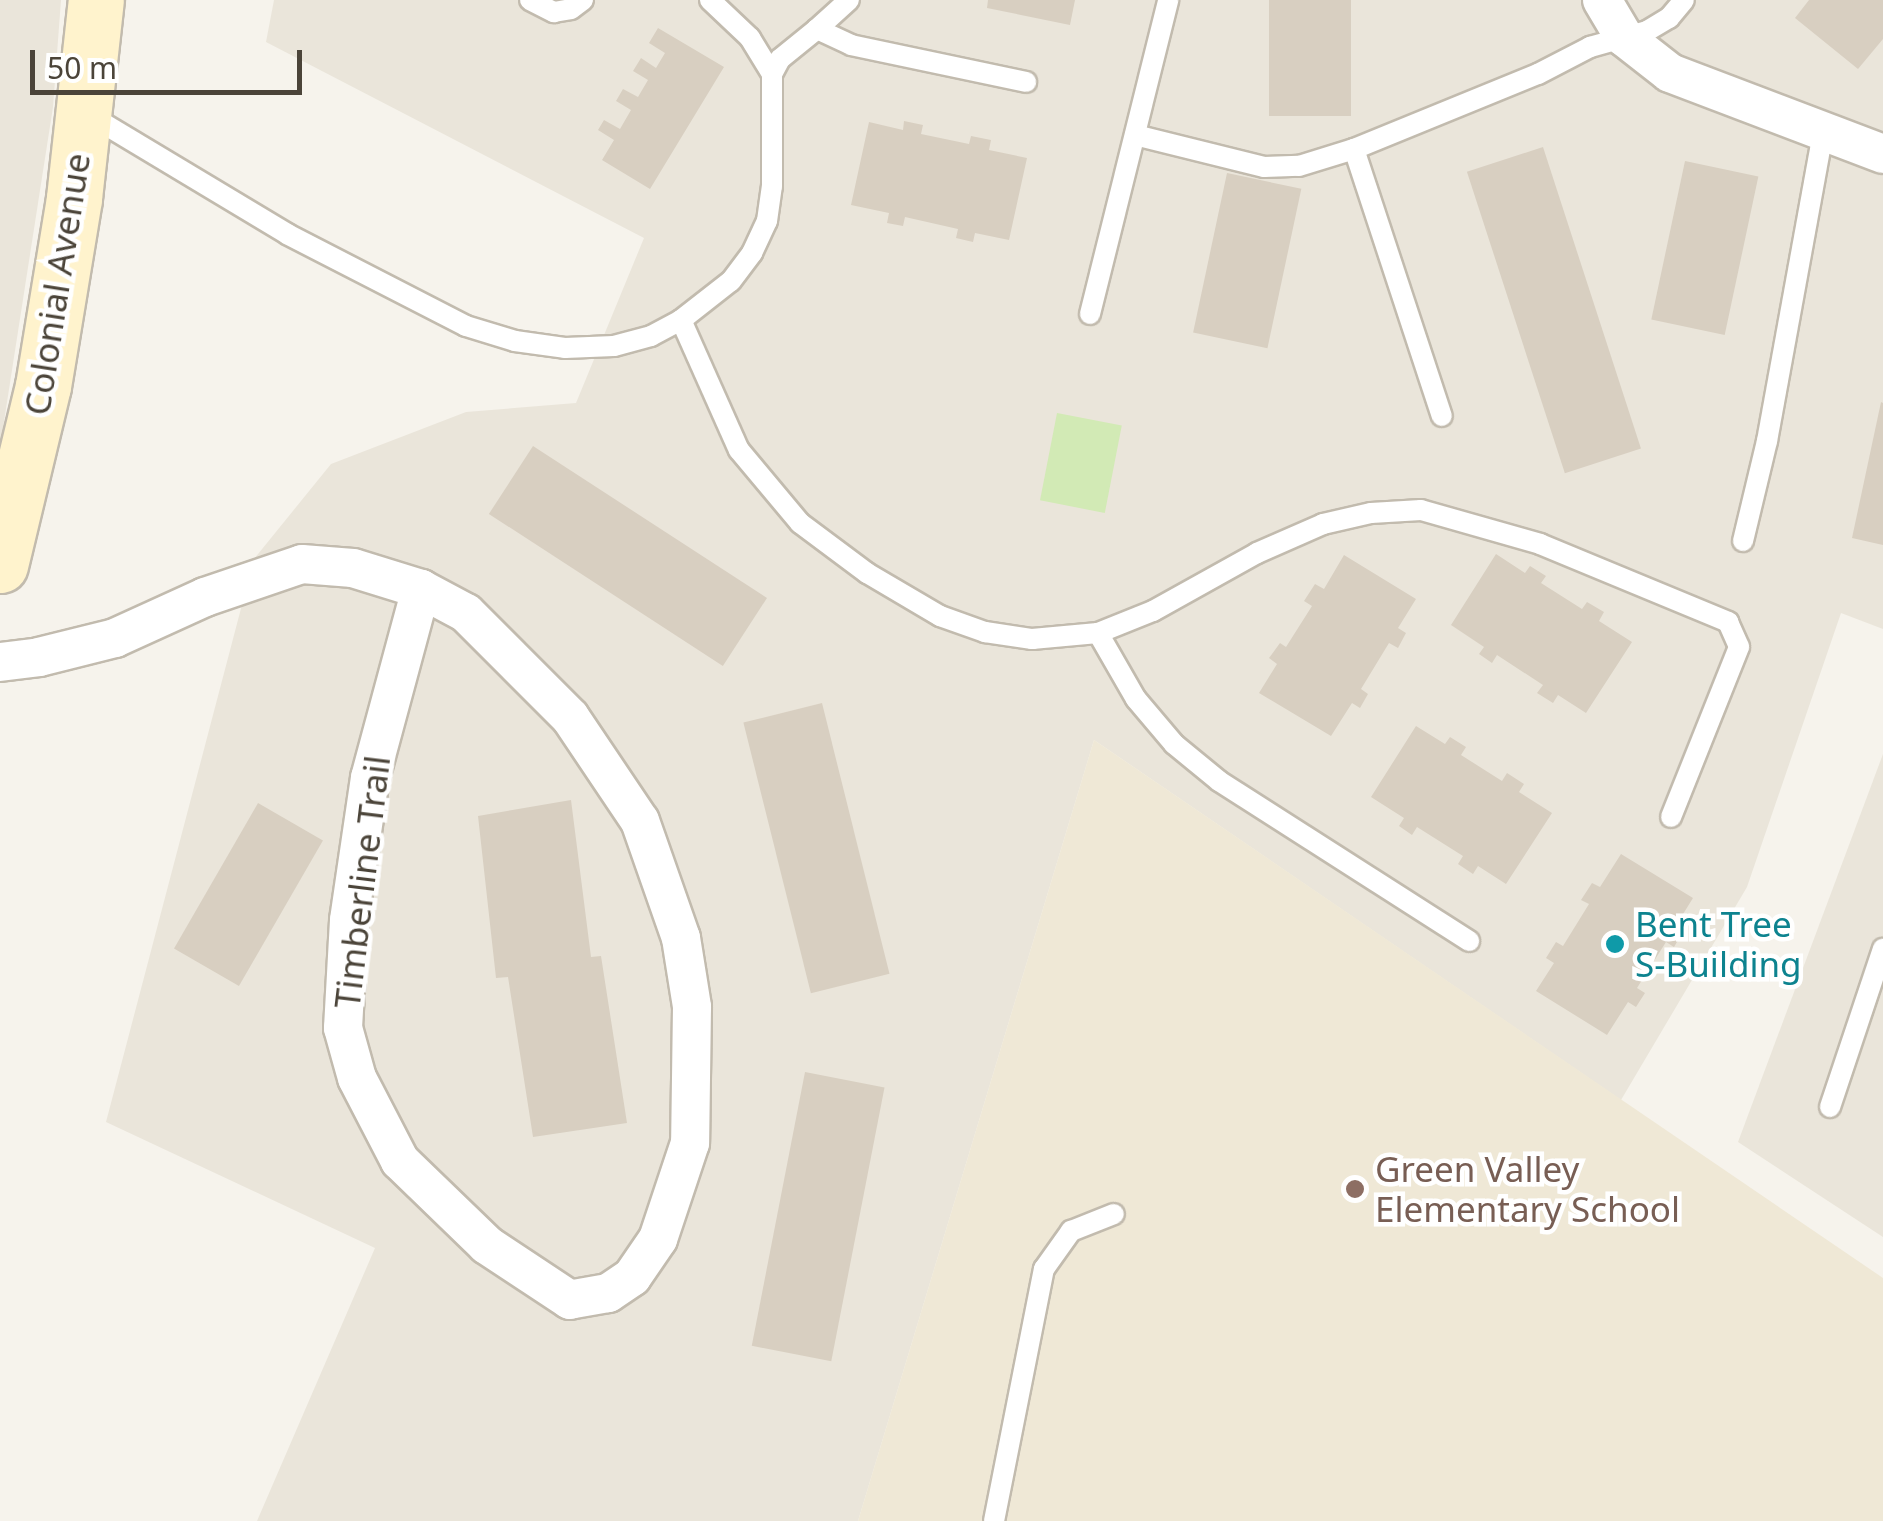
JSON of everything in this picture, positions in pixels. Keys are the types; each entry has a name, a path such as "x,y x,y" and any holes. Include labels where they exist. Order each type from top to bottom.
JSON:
{"main road":[{"name":"Colonial Avenue","path":"3,541 43,386 84,112 96,0"}],"street":[{"path":"1602,0 1624,37 1670,73 1883,154"},
{"name":"Timberline Trail","path":"0,662 39,658 115,638 205,597 302,564 353,568 422,588 466,614 570,717 640,821 681,938 692,1007 690,1143 658,1239 632,1277 608,1293 570,1300 487,1245 400,1161 352,1062 343,1028 349,920 364,814 410,620 422,588"}],"lane":[{"path":"530,0 554,12 571,9 583,0"},
{"path":"710,0 750,38 772,74"},
{"path":"84,112 287,234 466,326 515,342 565,348 614,346 651,336 682,320 730,281 752,253 767,221 772,186 772,74 780,60 849,0"},
{"path":"1090,314 1168,0"},
{"path":"1135,135 1264,166 1299,166 1354,149 1538,74 1590,47 1669,18 1684,0"},
{"path":"817,29 852,45 1026,82"},
{"path":"1743,541 1767,441 1822,132"},
{"path":"1354,149 1442,416"},
{"path":"682,320 739,450 800,524 868,574 940,616 986,632 1032,639 1098,633 1153,611 1257,553 1323,524 1371,513 1435,513 1540,544 1728,622 1738,635 1739,647 1671,818"},
{"path":"1098,633 1136,699 1174,744 1219,781 1469,941"},
{"path":"1830,1107 1883,949"},
{"path":"994,1521 1044,1270 1056,1246 1071,1232 1094,1219 1114,1214"}],"shaded area":[{"path":"0,0 61,0 53,107 0,447"},
{"path":"274,0 1883,0 1883,629 1841,613 1747,887 1621,1100 1094,740 858,1521 257,1521 375,1248 106,1122 254,559 331,464 466,412 576,403 644,238 266,42"},
{"name":"Green Valley Elementary School","path":"1094,740 1883,1278 1883,1521 858,1521"},
{"path":"1883,754 1883,1237 1738,1142"}],"green space":[{"path":"1057,413 1122,426 1105,513 1040,500"}],"building":[{"path":"988,0 1075,0 1070,25 987,8"},
{"path":"1269,0 1351,0 1351,116 1269,116"},
{"path":"1809,0 1883,0 1883,39 1858,69 1795,18"},
{"path":"658,28 724,67 650,189 602,160 614,140 598,130 604,120 620,129 631,110 616,101 623,89 638,97 648,80 633,71 641,58 656,68 665,53 649,43"},
{"path":"904,121 923,125 921,134 969,144 971,136 991,140 989,150 1027,158 1009,240 975,233 973,242 956,238 958,229 905,217 903,226 887,223 889,213 851,205 869,122 903,130"},
{"path":"1543,147 1641,448 1565,473 1467,172"},
{"path":"1685,161 1758,177 1725,335 1651,319"},
{"path":"1227,173 1301,189 1267,348 1193,332"},
{"path":"1883,403 1883,545 1852,538"},
{"path":"533,446 767,598 723,666 489,514"},
{"path":"1496,554 1525,573 1530,566 1546,576 1541,583 1582,609 1587,602 1604,612 1599,621 1632,642 1586,713 1558,695 1553,703 1537,693 1543,685 1497,655 1492,663 1479,654 1484,647 1451,625"},
{"path":"1344,555 1416,599 1398,628 1406,633 1398,648 1389,643 1361,689 1368,694 1360,708 1352,703 1331,736 1259,693 1277,664 1269,658 1280,643 1286,647 1312,606 1304,601 1315,584 1324,589"},
{"path":"822,703 889,974 811,993 743,723"},
{"path":"1416,726 1445,744 1450,737 1466,747 1461,755 1502,781 1507,773 1524,784 1519,792 1552,813 1506,884 1478,866 1473,874 1458,864 1463,856 1417,827 1412,835 1399,826 1404,818 1371,797"},
{"path":"571,800 591,957 601,956 627,1123 533,1137 508,977 496,978 478,816"},
{"path":"258,803 323,840 239,986 174,948"},
{"name":"Bent Tree S-Building","path":"1621,854 1693,898 1675,927 1683,932 1674,947 1666,942 1637,988 1645,993 1636,1007 1628,1002 1607,1035 1536,991 1554,963 1546,958 1556,942 1563,946 1589,904 1581,900 1592,883 1600,887"},
{"path":"805,1072 885,1087 831,1361 752,1346"}],"place":[{"name":"Bent Tree S-Building","path":"1615,944"},
{"name":"Green Valley Elementary School","path":"1355,1189"}]}
